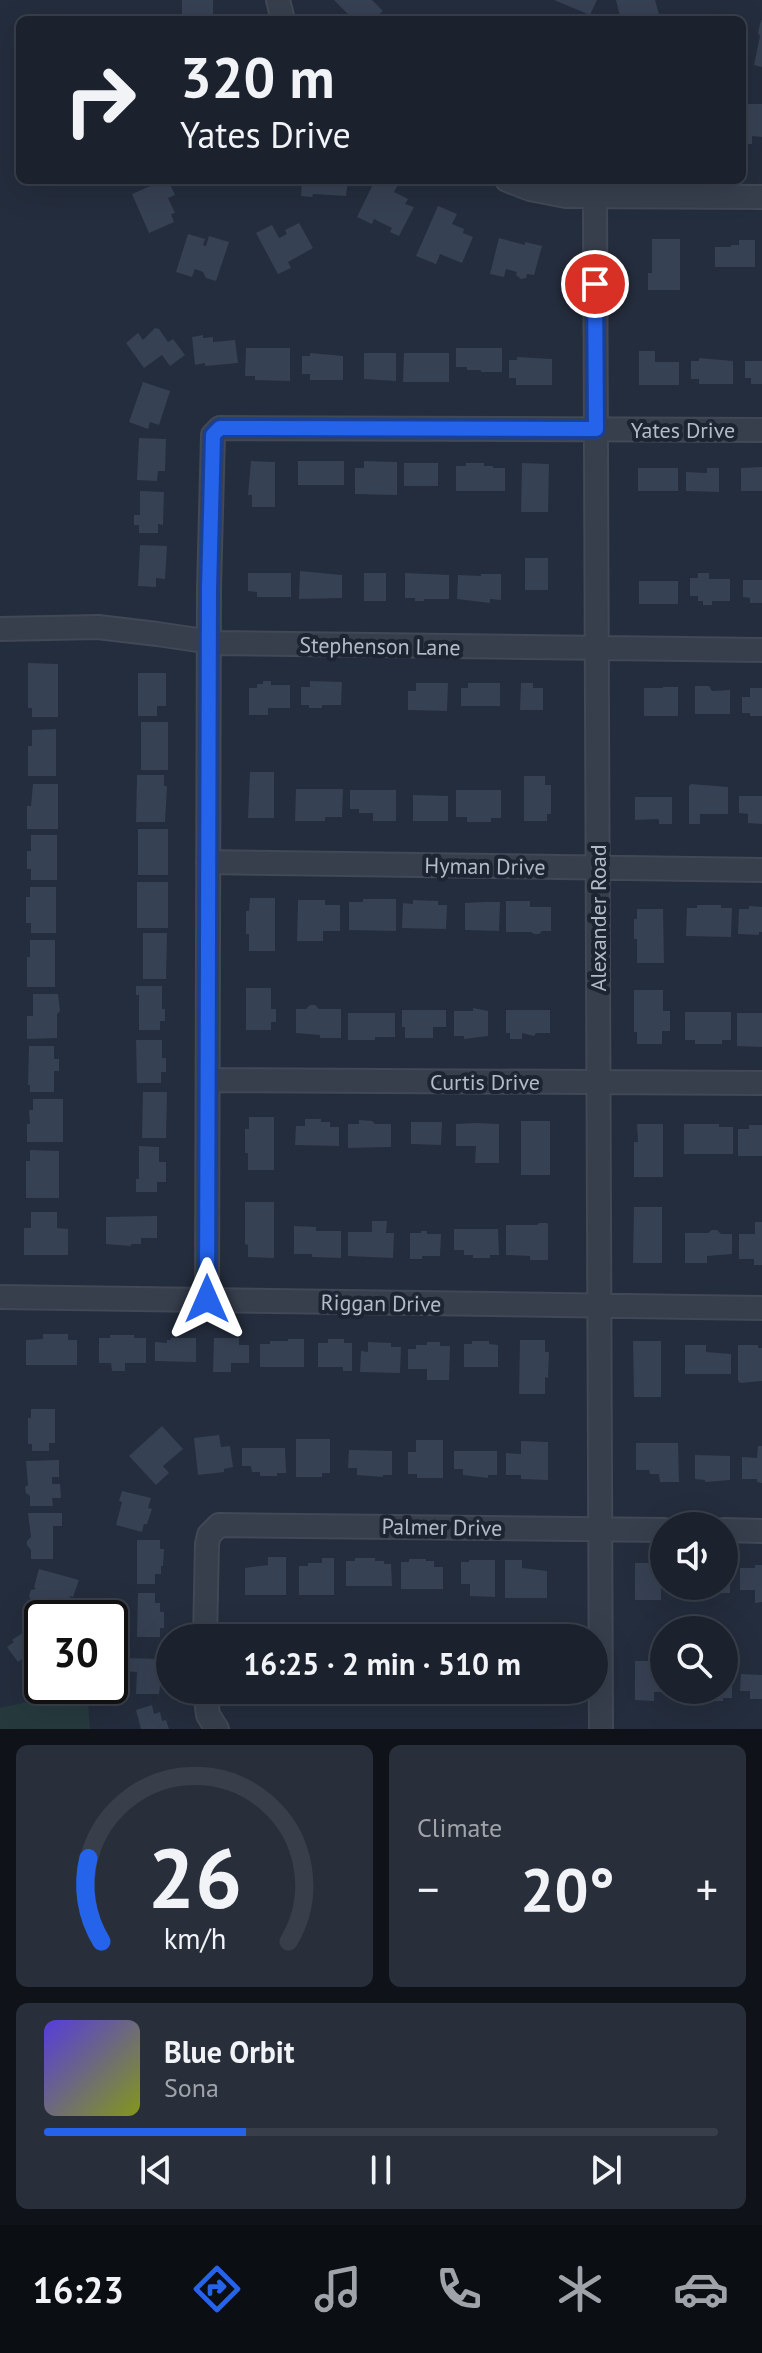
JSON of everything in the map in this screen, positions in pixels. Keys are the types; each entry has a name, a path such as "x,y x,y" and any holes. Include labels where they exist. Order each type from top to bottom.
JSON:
{"street":[{"path":"517,184 566,196 762,197"},
{"name":"Alexander Road","path":"595,197 601,1729"},
{"name":"Yates Drive","path":"210,643 211,453 213,435 220,428 762,430"},
{"name":"Stephenson Lane","path":"0,629 98,627 210,643 762,650"},
{"path":"207,1299 210,643"},
{"name":"Hyman Drive","path":"208,862 762,870"},
{"name":"Curtis Drive","path":"208,1080 762,1083"},
{"name":"Riggan Drive","path":"0,1297 762,1308"},
{"name":"Palmer Drive","path":"205,1624 207,1544 209,1535 219,1525 650,1530"},
{"path":"738,1530 762,1531"},
{"path":"207,1704 208,1715 217,1729"}],"green space":[{"path":"24,1703 88,1704 90,1729 0,1729 0,1708"}],"building":[{"path":"182,0 213,0 213,16 182,16"},
{"path":"334,0 372,0 383,11 377,16 346,16 348,14"},
{"path":"554,0 597,0 590,15"},
{"path":"616,0 655,0 659,16 630,14 620,16"},
{"path":"762,20 762,67 754,65"},
{"path":"746,104 762,104 762,137 752,136 752,144 746,144"},
{"path":"155,184 170,184 175,195 168,198 175,213 171,214 174,222 149,233 132,194"},
{"path":"302,184 348,184 346,196 301,196"},
{"path":"373,184 398,184 394,192 408,199 405,204 414,207 399,236 390,232 392,228 374,219 372,224 357,217"},
{"path":"438,206 457,214 452,224 473,237 462,263 440,254 436,264 416,256"},
{"path":"299,223 313,248 288,262 291,268 278,274 256,233 272,225 279,238 287,234 285,230"},
{"path":"188,234 205,239 203,245 206,246 209,236 229,242 216,281 195,269 192,277 176,272"},
{"path":"499,238 542,246 534,275 527,274 526,278 521,279 517,272 506,269 504,277 490,274"},
{"path":"652,239 680,239 680,290 648,290 648,273 652,273"},
{"path":"739,240 755,240 755,267 715,267 715,247 739,245"},
{"path":"155,328 168,342 173,339 185,355 170,366 162,355 144,368 126,343 138,333 143,340"},
{"path":"203,335 203,338 213,337 213,342 235,340 238,363 195,365 192,337"},
{"path":"246,348 290,348 290,381 255,380 255,376 245,376"},
{"path":"456,348 502,348 502,372 456,367"},
{"path":"639,351 655,351 655,362 679,362 679,385 639,385"},
{"path":"310,353 343,356 343,380 310,380 310,374 302,374 302,356 310,356"},
{"path":"364,353 396,353 396,381 364,379"},
{"path":"404,353 449,353 449,382 403,382"},
{"path":"517,357 552,359 552,385 516,385 516,378 509,378 509,360 517,360"},
{"path":"699,358 733,361 733,384 699,384 699,379 691,379 691,361 699,361"},
{"path":"745,361 762,361 762,384 751,384 751,378 745,378"},
{"path":"143,382 170,391 159,425 150,422 148,429 129,422"},
{"path":"139,438 166,439 165,471 158,471 157,481 137,480"},
{"path":"251,461 275,462 275,507 252,507 252,495 248,495"},
{"path":"298,461 344,461 344,485 298,485"},
{"path":"364,461 397,462 397,495 355,494 355,468 364,468"},
{"path":"404,463 438,463 438,486 404,486"},
{"path":"466,463 505,468 505,491 456,491 456,466 466,466"},
{"path":"522,463 549,464 548,512 521,512"},
{"path":"762,467 762,491 741,491 741,468"},
{"path":"638,468 678,468 678,491 638,491"},
{"path":"707,468 719,468 719,492 686,491 686,472 707,473"},
{"path":"140,491 164,492 163,525 158,524 158,533 139,533 139,525 134,525 134,515 140,515"},
{"path":"140,545 167,546 165,579 156,578 156,587 138,586"},
{"path":"525,558 548,558 548,590 525,590"},
{"path":"300,571 342,575 342,598 299,599"},
{"path":"248,573 291,573 291,597 257,597 257,592 248,591"},
{"path":"364,573 386,573 386,601 364,601"},
{"path":"405,573 449,575 449,599 415,601 415,598 405,598"},
{"path":"698,573 709,573 709,579 730,579 730,601 712,601 712,605 703,605 703,601 698,601 698,596 690,596 690,578 698,578"},
{"path":"501,574 501,600 490,599 490,603 457,599 458,575"},
{"path":"743,580 762,580 762,603 750,603 750,598 743,597"},
{"path":"639,581 678,581 678,604 639,604"},
{"path":"28,663 58,664 58,717 32,717 32,708 28,708"},
{"path":"138,673 166,673 166,706 157,706 157,716 138,716"},
{"path":"263,681 271,681 271,685 290,685 290,708 268,708 268,715 249,715 249,688 257,688 257,684 263,684"},
{"path":"310,681 342,682 341,705 309,708 309,705 301,705 301,687 310,687"},
{"path":"416,683 448,683 447,711 408,710 408,691 416,691"},
{"path":"468,683 500,683 500,706 461,706 461,688 468,688"},
{"path":"521,683 533,683 533,688 543,688 543,710 520,710"},
{"path":"695,686 709,686 712,691 730,690 730,714 695,714"},
{"path":"678,687 678,716 644,716 644,688"},
{"path":"750,688 762,688 762,716 742,713 742,697 750,697"},
{"path":"141,722 168,722 168,770 141,770"},
{"path":"56,729 56,776 28,776 28,746 32,746 32,730"},
{"path":"250,772 274,772 274,818 248,818"},
{"path":"137,775 164,775 164,786 167,786 165,822 136,822"},
{"path":"524,776 545,776 545,785 551,785 551,814 547,814 547,821 524,821"},
{"path":"33,784 58,784 58,829 27,829 27,806 31,806"},
{"path":"691,784 728,787 728,814 700,814 700,824 689,824"},
{"path":"296,789 343,789 342,817 325,817 325,821 295,821"},
{"path":"350,790 396,790 396,821 373,821 373,813 350,809"},
{"path":"456,790 501,790 501,818 491,818 491,822 467,822 467,817 456,817"},
{"path":"413,795 448,796 448,821 413,821"},
{"path":"739,796 762,796 762,824 748,823 748,814 739,813"},
{"path":"635,797 672,797 672,824 659,824 657,819 635,820"},
{"path":"138,829 168,829 168,875 138,875"},
{"path":"31,835 57,835 57,880 31,880 31,869 27,869 27,851 31,851"},
{"path":"137,882 168,882 168,928 137,928"},
{"path":"30,887 56,887 56,933 31,933 31,923 26,923 26,897 30,897"},
{"path":"250,898 275,898 275,951 249,951 246,911 249,911"},
{"path":"363,899 396,899 396,931 349,930 349,902 363,902"},
{"path":"298,900 325,900 325,905 340,905 340,931 323,931 323,941 297,941"},
{"path":"413,900 438,901 438,905 447,905 446,929 402,928 403,903 413,904"},
{"path":"506,901 530,901 530,907 551,907 551,931 539,934 506,932"},
{"path":"500,902 499,931 465,930 465,903"},
{"path":"697,905 732,908 731,937 686,936 687,908 697,908"},
{"path":"749,906 762,907 762,932 759,935 738,934 739,909 749,909"},
{"path":"637,909 663,909 664,963 637,963 634,919 637,919"},
{"path":"143,933 167,933 166,979 143,979"},
{"path":"30,940 55,940 55,987 27,987"},
{"path":"136,986 162,986 165,1021 160,1021 160,1030 139,1030"},
{"path":"246,988 271,988 271,1009 276,1009 276,1022 271,1022 271,1030 246,1030"},
{"path":"634,990 663,990 663,1011 670,1011 670,1031 662,1031 662,1044 637,1044"},
{"path":"33,994 58,994 57,1038 27,1039 27,1016 33,1016"},
{"path":"310,1005 319,1009 341,1009 341,1038 296,1033 296,1009 306,1009"},
{"path":"473,1008 488,1011 488,1036 464,1039 464,1036 454,1036 454,1011 473,1011"},
{"path":"402,1010 446,1010 446,1027 433,1027 433,1038 405,1038"},
{"path":"506,1010 550,1010 550,1033 536,1033 534,1036 522,1033 522,1039 510,1039 510,1033 506,1033"},
{"path":"685,1012 731,1012 731,1040 722,1040 722,1044 695,1044 695,1040 685,1040"},
{"path":"348,1013 395,1013 395,1037 348,1040"},
{"path":"737,1013 762,1013 762,1047 737,1046"},
{"path":"136,1040 162,1040 166,1072 161,1072 161,1083 137,1083"},
{"path":"29,1046 54,1046 54,1059 59,1059 59,1071 54,1071 54,1092 30,1092"},
{"path":"143,1092 167,1092 166,1138 142,1138"},
{"path":"33,1099 63,1099 63,1142 27,1142 27,1124 30,1124 29,1110 33,1110"},
{"path":"249,1117 274,1117 274,1170 248,1170 245,1129 249,1129"},
{"path":"305,1119 321,1119 321,1122 330,1122 330,1127 339,1127 339,1146 295,1145 296,1126 305,1126"},
{"path":"359,1120 391,1124 391,1147 348,1148 348,1124 359,1124"},
{"path":"521,1121 550,1121 550,1175 521,1175"},
{"path":"411,1122 442,1122 441,1145 411,1144"},
{"path":"456,1124 499,1124 499,1163 475,1163 476,1146 456,1146"},
{"path":"637,1124 663,1124 663,1177 634,1177"},
{"path":"684,1124 733,1127 733,1154 684,1154"},
{"path":"749,1125 762,1125 762,1156 738,1156 738,1129 749,1129"},
{"path":"139,1146 159,1147 159,1162 166,1162 166,1182 157,1182 157,1192 136,1192"},
{"path":"30,1150 59,1151 59,1198 26,1198 26,1161 30,1161"},
{"path":"245,1202 274,1202 274,1258 248,1257"},
{"path":"634,1207 662,1207 662,1263 633,1263"},
{"path":"31,1212 57,1212 57,1228 68,1229 68,1255 24,1255 24,1228 31,1228"},
{"path":"157,1216 157,1238 141,1238 141,1244 131,1246 106,1244 106,1217"},
{"path":"372,1221 387,1221 386,1233 394,1233 393,1258 348,1256 348,1232 372,1232"},
{"path":"755,1222 762,1222 762,1265 754,1265 754,1259 739,1259 739,1234 755,1234"},
{"path":"506,1225 548,1225 548,1260 506,1255"},
{"path":"294,1226 316,1227 316,1231 341,1231 341,1258 294,1254"},
{"path":"454,1229 498,1229 499,1255 473,1258 473,1255 464,1255 464,1250 454,1250"},
{"path":"712,1230 732,1234 732,1254 707,1256 707,1263 685,1263 685,1233 708,1233"},
{"path":"410,1233 441,1234 440,1256 410,1259"},
{"path":"43,1334 68,1334 68,1340 77,1340 77,1365 26,1365 26,1340 43,1339"},
{"path":"110,1335 146,1338 146,1363 125,1363 125,1371 112,1371 111,1363 99,1363 99,1338 110,1338"},
{"path":"171,1338 196,1338 196,1362 155,1361 155,1342 167,1343"},
{"path":"214,1338 239,1338 239,1345 249,1345 249,1363 231,1363 231,1372 213,1372"},
{"path":"304,1339 304,1367 260,1367 260,1344"},
{"path":"328,1339 344,1339 344,1343 352,1343 352,1371 343,1371 343,1367 318,1367 318,1343 328,1343"},
{"path":"520,1340 545,1340 545,1352 549,1352 545,1394 519,1394"},
{"path":"472,1341 489,1341 489,1344 498,1345 498,1367 464,1367 464,1344 472,1344"},
{"path":"633,1341 661,1341 661,1397 634,1397"},
{"path":"368,1342 391,1343 391,1347 401,1347 400,1373 360,1372 361,1351 368,1352"},
{"path":"427,1342 450,1346 449,1380 427,1380 427,1369 408,1369 408,1349 427,1345"},
{"path":"685,1345 706,1345 706,1352 731,1354 731,1374 685,1374"},
{"path":"738,1345 758,1345 762,1348 762,1381 740,1383 738,1380"},
{"path":"31,1409 55,1409 55,1443 49,1443 49,1451 32,1451 32,1444 28,1444"},
{"path":"162,1426 183,1449 163,1466 169,1473 156,1485 129,1456"},
{"path":"219,1435 221,1447 230,1446 233,1467 224,1469 224,1472 198,1475 194,1438"},
{"path":"296,1439 330,1439 330,1473 322,1473 322,1477 296,1477"},
{"path":"416,1440 443,1440 443,1478 417,1478 417,1474 408,1474 408,1452 416,1452"},
{"path":"521,1441 548,1442 548,1480 506,1475 506,1453 521,1454"},
{"path":"636,1443 678,1443 679,1482 660,1482 659,1474 636,1470"},
{"path":"758,1446 762,1446 762,1483 757,1479 742,1479 742,1457 757,1458"},
{"path":"242,1448 285,1448 286,1473 260,1476 260,1472 252,1472 251,1466 242,1466"},
{"path":"349,1450 392,1451 392,1475 357,1475 357,1468 348,1468"},
{"path":"454,1451 497,1451 497,1475 488,1475 488,1478 463,1475 463,1469 454,1469"},
{"path":"695,1455 730,1456 730,1480 705,1482 695,1479"},
{"path":"59,1460 59,1477 52,1477 52,1484 60,1484 61,1498 52,1498 53,1506 30,1506 30,1496 25,1487 28,1485 26,1461"},
{"path":"122,1491 151,1498 148,1508 152,1509 142,1532 116,1525"},
{"path":"28,1513 62,1513 62,1526 53,1526 53,1559 31,1559 31,1550 27,1545 31,1537"},
{"path":"137,1540 160,1540 160,1549 164,1549 161,1574 155,1574 155,1584 137,1584"},
{"path":"268,1557 286,1557 286,1595 245,1595 245,1568 268,1565"},
{"path":"322,1558 334,1558 334,1595 299,1595 299,1566 322,1563"},
{"path":"355,1558 375,1558 375,1561 391,1564 392,1586 346,1586 346,1561 355,1561"},
{"path":"409,1559 426,1559 434,1561 434,1567 443,1567 443,1589 401,1589 401,1562 409,1562"},
{"path":"495,1560 495,1597 470,1596 470,1584 461,1584 461,1562"},
{"path":"505,1560 522,1560 522,1568 547,1571 547,1598 505,1598"},
{"path":"635,1563 650,1563 650,1600 635,1600"},
{"path":"755,1565 762,1565 762,1602 755,1603 755,1590 740,1590 740,1568 755,1568"},
{"path":"39,1569 79,1580 73,1597 70,1596 76,1600 31,1600 29,1596 31,1590 36,1589"},
{"path":"138,1593 155,1593 155,1603 160,1603 160,1612 164,1612 164,1624 156,1624 156,1637 137,1637"},
{"path":"24,1632 24,1658 18,1662 7,1647 14,1642 12,1640"},
{"path":"128,1658 156,1659 156,1694 136,1694 137,1672 128,1671"},
{"path":"635,1661 650,1661 650,1701 635,1700"},
{"path":"741,1674 762,1675 762,1699 750,1699 750,1691 740,1691"},
{"path":"152,1705 154,1714 160,1712 162,1721 166,1720 169,1729 141,1729 136,1710"}],"route":[{"path":"207,1299 209,589 213,435 220,428 596,429 595,284"}]}
